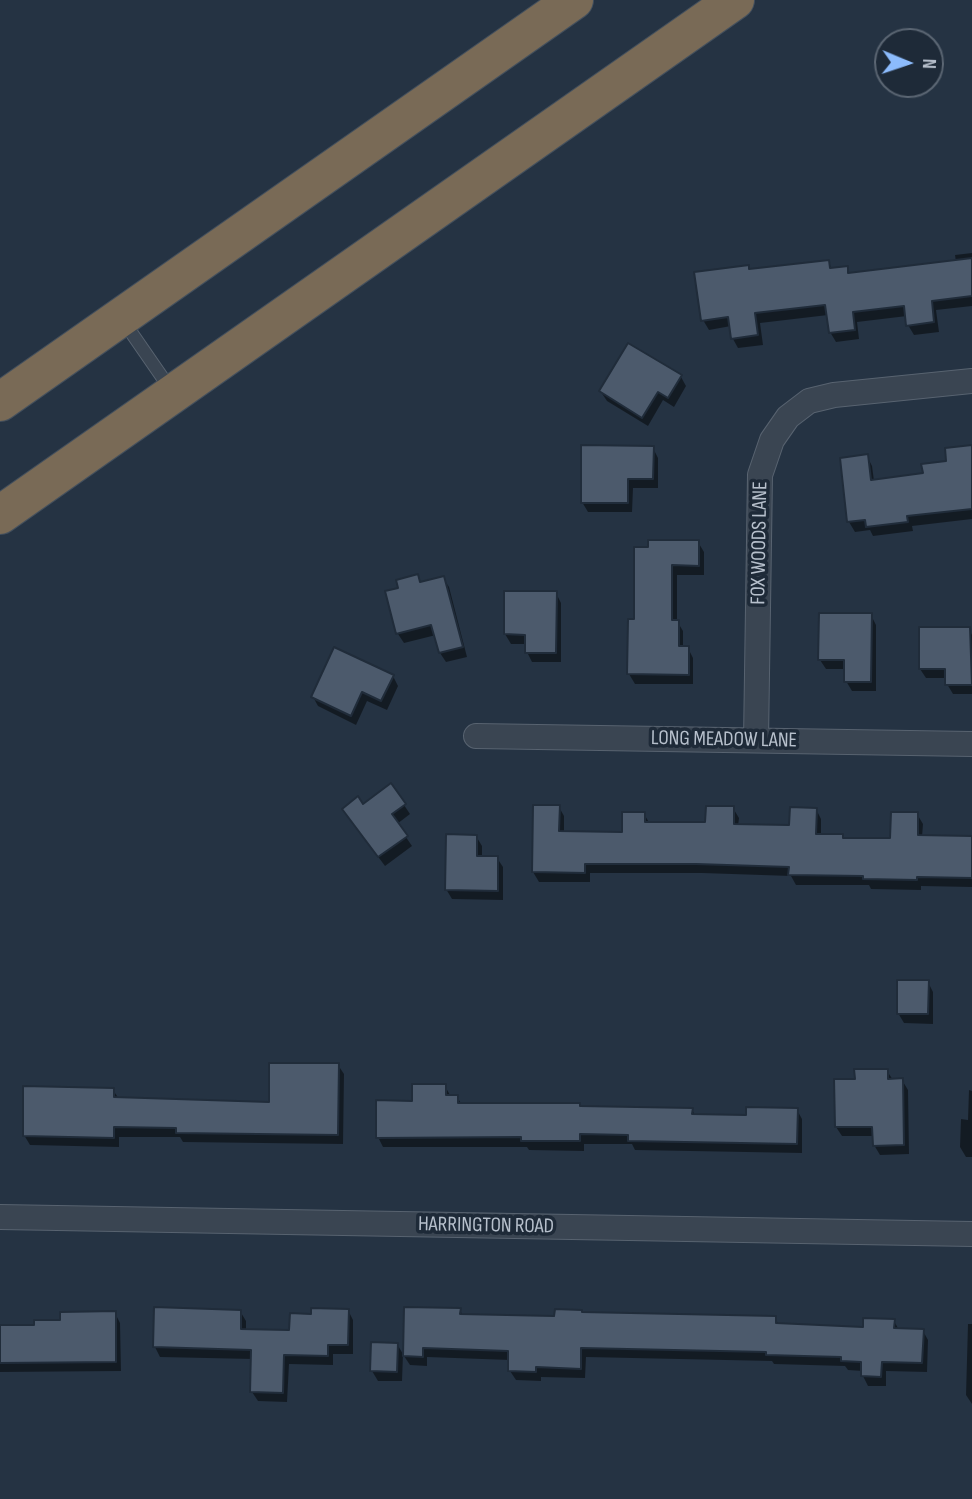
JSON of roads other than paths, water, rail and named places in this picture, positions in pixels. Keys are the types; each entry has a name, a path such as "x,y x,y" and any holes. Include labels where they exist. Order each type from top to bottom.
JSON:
{"highway":[{"path":"0,402 574,0"},
{"path":"0,515 735,0"}],"street":[{"name":"FOX WOODS LANE","path":"756,740 760,475 772,440 788,417 809,401 834,395 972,382"},
{"name":"LONG MEADOW LANE","path":"476,736 972,744"},
{"name":"HARRINGTON ROAD","path":"0,1217 972,1234"}],"lane":[{"path":"121,317 174,393"}]}
